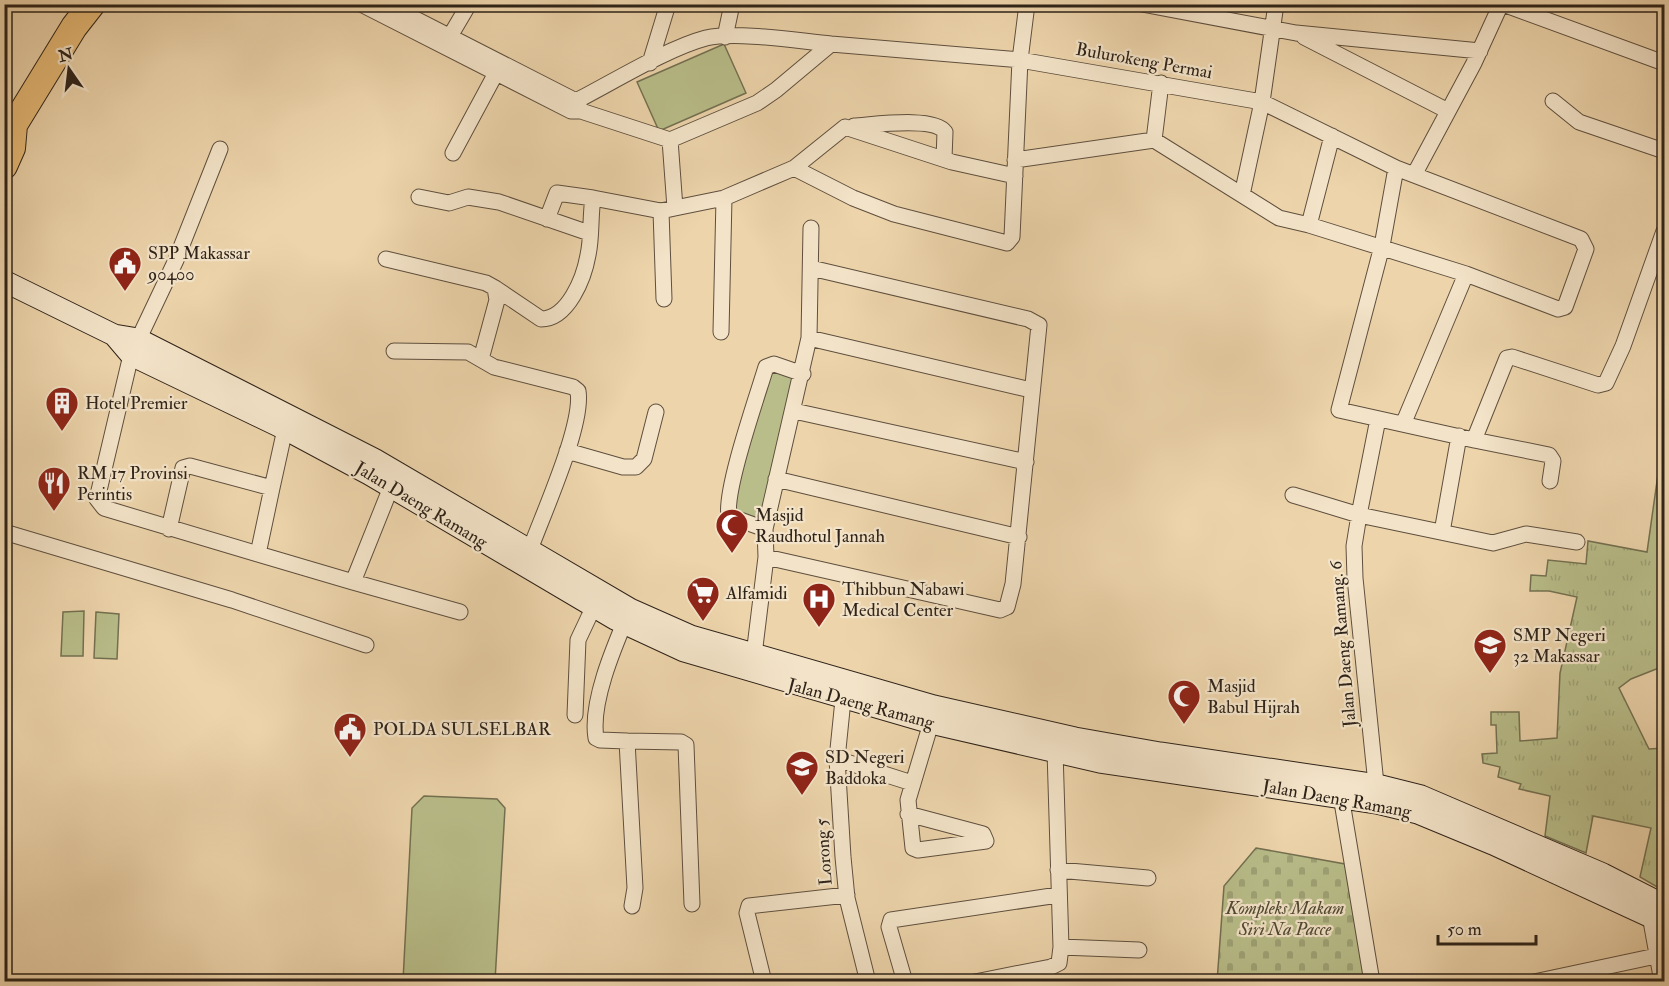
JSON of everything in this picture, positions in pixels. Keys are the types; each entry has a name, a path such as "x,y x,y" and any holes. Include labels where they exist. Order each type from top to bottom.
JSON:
{"highway":[{"path":"4,166 12,148 9,130 74,27 92,4"}],"main road":[{"name":"Jalan Daeng Ramang","path":"4,281 242,399 374,459 527,558 594,606 691,636 753,663 844,690 931,723 999,729 1102,753 1340,789 1421,796 1657,910"},
{"name":"Jalan Daeng Ramang","path":"242,399 285,429 527,558 627,616"},
{"name":"Jalan Daeng Ramang","path":"844,690 934,706 1055,752 1102,753"}],"street":[{"path":"361,4 387,9 576,107"},
{"path":"455,45 469,4"},
{"path":"650,63 668,4"},
{"path":"725,37 732,4"},
{"path":"794,168 853,198 894,214 1007,243 1012,237 1020,60 1027,4"},
{"path":"1142,4 1296,33 1480,51"},
{"path":"1242,195 1262,102 1276,4"},
{"path":"1414,175 1480,51 1502,4 1665,63"},
{"path":"1296,33 1448,111"},
{"name":"Bulurokeng Permai","path":"576,107 650,63 696,42 725,37 1020,60 1161,83 1262,102 1396,168 1581,239 1586,249 1565,307 1562,309 1466,274"},
{"path":"455,45 496,73 576,107 670,140 757,102 831,44"},
{"path":"453,153 496,73"},
{"path":"1154,140 1161,83"},
{"path":"1553,101 1579,122 1663,146"},
{"path":"547,219 557,192 668,210 724,198 794,168 845,127 902,123 936,125 945,132 944,159"},
{"path":"845,127 944,159 1015,176"},
{"path":"1309,225 1332,136"},
{"path":"664,299 670,140"},
{"path":"1015,160 1154,140 1279,218 1382,246 1466,274 1404,422"},
{"path":"220,149 176,260 134,347 97,498 104,508 169,529 460,612"},
{"path":"1396,168 1382,246 1339,410 1377,419 1404,422 1552,457 1550,481"},
{"path":"419,197 449,203 465,197 485,199 589,233"},
{"path":"386,259 486,283 541,319 549,319 563,309 578,288 588,255 593,198"},
{"path":"721,332 724,198"},
{"path":"753,663 766,557 765,530 803,374 809,338 811,228"},
{"path":"1442,532 1467,438 1507,358 1598,385 1606,383 1623,346 1665,231"},
{"path":"766,557 1000,610 1007,607 1010,599 1019,537 1031,390 1041,330 1036,322 811,268"},
{"path":"481,359 497,300 495,288"},
{"path":"809,338 1031,390"},
{"path":"394,351 460,351 494,367 577,389 579,398 567,451 527,558"},
{"path":"765,530 729,516 729,505 739,459 766,367 774,364 803,374"},
{"path":"794,411 1026,462"},
{"path":"567,451 623,467 636,467 644,459 656,412"},
{"name":"Jalan Daeng Ramang. 6","path":"1377,419 1354,546 1354,578 1377,794"},
{"path":"258,554 285,429"},
{"path":"169,529 181,472 186,466 272,488"},
{"path":"776,479 1019,537"},
{"path":"353,582 391,486"},
{"path":"1293,495 1359,515 1493,543 1526,534 1577,542"},
{"path":"4,532 232,600 366,645"},
{"path":"575,715 578,640 594,606"},
{"path":"627,616 614,645 605,677 595,731 596,738 686,744 692,904"},
{"name":"Lorong 5","path":"844,690 837,759 847,895 868,981"},
{"path":"909,814 983,834 986,841 915,850 913,848 909,814 908,800 931,723"},
{"path":"627,741 634,888 632,906"},
{"path":"975,981 1007,979 1059,963 1061,947 1055,752"},
{"path":"837,759 912,783"},
{"path":"1340,789 1372,981"},
{"path":"1058,870 1148,878"},
{"path":"764,981 747,913 749,906 847,895"},
{"path":"905,981 889,927 891,920 1058,895"},
{"path":"1657,910 1656,956 1662,981"},
{"path":"1061,947 1139,950"},
{"path":"1534,981 1581,977 1656,956"}],"green space":[{"path":"724,44 746,93 659,131 637,82"},
{"path":"771,368 800,376 761,524 732,511 744,451"},
{"path":"1661,453 1664,453 1664,666 1631,679 1619,688 1649,749 1664,748 1664,891 1640,877 1651,828 1593,816 1586,853 1545,836 1550,796 1519,789 1521,784 1498,777 1500,767 1483,763 1482,754 1497,753 1496,725 1491,725 1491,712 1519,712 1520,741 1557,738 1560,673 1577,597 1549,591 1530,591 1531,575 1546,576 1548,560 1586,564 1588,541 1647,552"},
{"path":"84,611 83,656 61,656 63,612"},
{"path":"96,612 119,614 117,659 94,658"},
{"path":"424,796 497,799 505,808 495,981 403,981 412,808"},
{"name":"Kompleks Makam Siri Na Pacce","path":"1256,848 1345,864 1365,981 1217,982 1224,886"}],"place":[{"name":"SPP Makassar 90400","path":"125,292"},
{"name":"Hotel Premier","path":"62,432"},
{"name":"RM 17 Provinsi Perintis","path":"54,512"},
{"name":"Masjid Raudhotul Jannah","path":"732,554"},
{"name":"Alfamidi","path":"703,622"},
{"name":"Thibbun Nabawi Medical Center","path":"819,628"},
{"name":"SMP Negeri 32 Makassar","path":"1490,674"},
{"name":"Masjid Babul Hijrah","path":"1184,725"},
{"name":"POLDA SULSELBAR","path":"350,758"},
{"name":"SD Negeri Baddoka","path":"802,796"}]}
